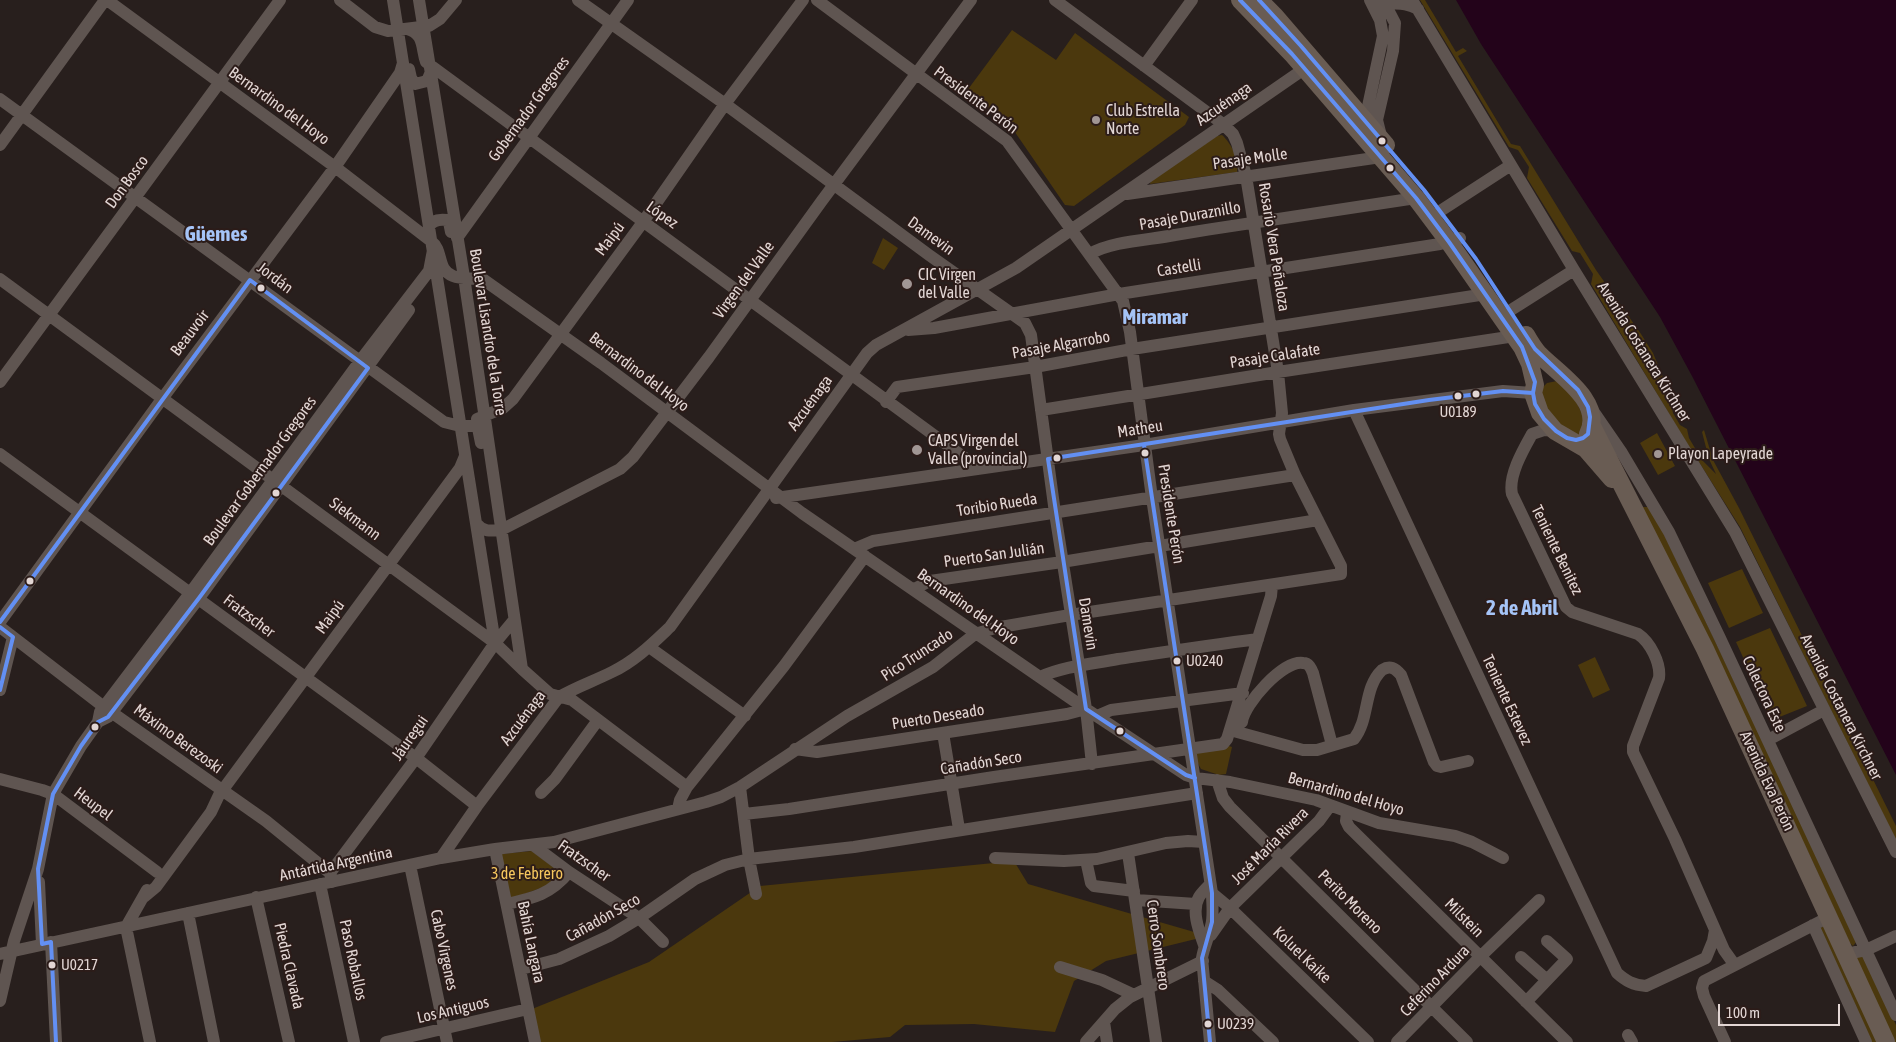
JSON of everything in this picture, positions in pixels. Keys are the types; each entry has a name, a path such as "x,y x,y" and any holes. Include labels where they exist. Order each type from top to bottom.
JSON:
{"highway":[{"name":"Avenida Eva Perón","path":"1240,0 1254,13 1334,104 1374,135 1416,198 1436,213"},
{"name":"Avenida Eva Perón","path":"1259,0 1275,16 1374,135 1436,213 1511,310 1539,354 1573,384 1583,398 1589,411 1591,424 1705,649 1886,1042"},
{"path":"1334,104 1345,107 1359,126 1374,135"},
{"name":"Avenida Eva Perón","path":"1455,240 1486,294 1526,355 1540,413 1562,435 1586,449 1612,479 1640,524"},
{"path":"1534,389 1549,377 1564,376"},
{"path":"1562,435 1578,439 1585,437 1591,424"}],"street":[{"name":"Bernardino del Hoyo","path":"106,0 335,167 432,245"},
{"path":"0,146 106,0"},
{"name":"Don Bosco","path":"0,382 280,0"},
{"path":"340,0 382,30 401,36 417,33 420,36 424,58 430,69 426,82 415,84 413,82 407,53 401,36 393,0"},
{"name":"Boulevar Lisandro de la Torre","path":"419,0 464,277 490,463 522,669"},
{"path":"401,36 440,20 456,0"},
{"name":"Damevin","path":"578,0 725,104 834,186 1025,323 1028,328 1035,367 1062,562 1086,708 1092,764"},
{"name":"Gobernador Gregores","path":"457,238 628,0"},
{"name":"Maipú","path":"460,426 503,408 510,403 644,222 725,104 803,0"},
{"name":"Presidente Perón","path":"817,0 1007,141 1119,294 1126,308 1144,445 1211,888 1213,917 1204,945 1203,962 1210,1042"},
{"name":"Virgen del Valle","path":"501,530 620,469 633,457 971,0"},
{"name":"Rosario Vera Peñaloza","path":"1055,0 1223,124 1233,134 1246,176 1278,372 1282,422 1279,434 1280,439 1295,474 1341,566 1341,574"},
{"path":"1144,66 1192,0"},
{"path":"1370,0 1380,20 1383,36 1374,135"},
{"path":"1381,1 1395,23"},
{"path":"1381,1 1405,2 1415,5"},
{"path":"1374,135 1392,51 1395,23 1398,16 1406,9 1415,5"},
{"name":"Avenida Costanera Kirchner","path":"1415,5 1574,270 1735,532 1896,852"},
{"path":"401,36 403,63 432,245 437,247 442,267 460,426 495,643"},
{"name":"Beauvoir","path":"0,622 162,399 335,167 396,79 403,63"},
{"name":"López","path":"430,69 530,138 750,300 964,458 972,469"},
{"name":"Azcuénaga","path":"442,858 477,806 559,697 613,672 649,647 670,627 860,361 876,345 1016,268 1304,69"},
{"name":"Jordán","path":"0,99 444,422 460,426 476,426 483,453 490,463"},
{"name":"Pasaje Molle","path":"1123,194 1246,176 1374,135"},
{"path":"1436,213 1511,165"},
{"name":"Pasaje Duraznillo","path":"1090,254 1106,247 1254,222 1416,198"},
{"path":"429,227 433,221 447,220 449,222 453,247 460,257"},
{"name":"Castelli","path":"903,330 934,328 1012,312 1455,240"},
{"name":"Boulevar Gobernador Gregores","path":"108,710 364,365 429,271 432,245"},
{"name":"Boulevar Gobernador Gregores","path":"364,365 423,291 456,266 460,257"},
{"path":"1511,310 1574,270"},
{"name":"Bernardino del Hoyo","path":"443,277 475,277 484,280 780,497 914,589 975,634 1186,775 1316,800 1379,823 1456,836 1503,858"},
{"name":"Siekmann","path":"0,279 495,643 550,694 572,700 687,787"},
{"name":"Pasaje Algarrobo","path":"886,402 897,387 1035,367 1132,349 1486,294"},
{"name":"Pasaje Calafate","path":"1041,410 1515,336"},
{"name":"Matheu","path":"755,509 762,503 780,497 1144,445 1354,410 1503,391 1534,389"},
{"name":"Colectora Este","path":"1583,398 1622,453 1658,512 1768,740 1896,1015"},
{"name":"Teniente Estevez","path":"1354,410 1617,973 1635,985 1646,986 1706,958"},
{"name":"Teniente Benitez","path":"1562,435 1544,430 1532,434 1516,468 1511,485 1512,494 1566,607 1572,612 1638,634 1647,641 1657,662 1660,678 1633,746 1634,752 1716,930"},
{"name":"Fratzscher","path":"0,454 416,758 477,806"},
{"name":"Maipú","path":"144,896 156,887 211,812 221,793 460,468 465,456"},
{"name":"Toribio Rueda","path":"854,549 873,541 1295,474"},
{"name":"Puerto San Julián","path":"914,589 930,581 1062,562 1318,520"},
{"path":"477,524 480,528 487,531 501,530"},
{"path":"678,809 680,800 687,787 745,716 865,556"},
{"name":"Pico Truncado","path":"678,809 706,802 740,787 847,716 933,667 975,634 995,628 1070,615 1341,574"},
{"path":"484,575 492,592 495,614 498,618 508,622 514,620"},
{"path":"1236,732 1243,693 1271,596 1272,585"},
{"name":"Jáuregui","path":"328,880 416,758 495,643 514,620"},
{"name":"Máximo Berezoski","path":"0,627 108,710 221,793 266,821 328,880"},
{"path":"0,690 14,637"},
{"path":"1040,677 1053,671 1078,666 1258,639"},
{"path":"649,647 745,716"},
{"path":"1236,732 1243,714 1265,685 1286,669 1304,662 1310,666 1313,673 1332,745"},
{"path":"1236,732 1303,750 1317,750 1354,739 1359,732 1372,684 1382,670 1392,668 1401,675 1437,766 1441,767 1468,761"},
{"path":"1097,716 1111,710 1243,693"},
{"name":"Puerto Deseado","path":"795,750 817,752 1067,714 1086,708"},
{"path":"0,1001 6,952 38,869 53,794 81,746 98,722 100,712 108,710"},
{"path":"1768,740 1824,710"},
{"path":"541,793 555,779 598,720"},
{"name":"Cañadón Seco","path":"744,814 789,809 1223,744 1236,732"},
{"path":"944,733 960,829"},
{"name":"Heupel","path":"0,779 53,794 157,872"},
{"name":"Perito Moreno","path":"1217,780 1223,798 1230,806 1468,1042"},
{"path":"740,787 749,859 756,894"},
{"name":"Maipú","path":"126,926 157,872 204,808 221,793"},
{"name":"Cañadón Seco","path":"521,968 559,959 609,936 709,871 724,865 749,859 854,847 960,829 1198,794"},
{"name":"José María Rivera","path":"1204,945 1230,908 1319,821 1330,806"},
{"name":"Antártida Argentina","path":"6,952 188,913 328,880 495,848 533,845 576,837 678,809"},
{"name":"Milstein","path":"1347,812 1346,821 1349,826 1567,1042"},
{"path":"995,858 1086,860 1128,853 1166,843 1204,842"},
{"name":"Fratzscher","path":"533,845 569,872 639,918 663,942"},
{"name":"Bahía Langara","path":"495,848 536,1042"},
{"name":"Cerro Sombrero","path":"1128,853 1156,1042"},
{"path":"1086,860 1091,883 1094,886 1135,895 1196,904"},
{"name":"Cabo Virgenes","path":"410,865 447,1042"},
{"path":"38,869 56,1042"},
{"path":"507,904 545,893 559,884 569,872"},
{"name":"Paso Roballos","path":"328,880 354,1042"},
{"path":"1204,945 1198,929 1196,904 1199,897 1211,888"},
{"name":"Koluel Kaike","path":"1211,888 1368,1042"},
{"name":"Piedra Clavada","path":"256,897 289,1042"},
{"name":"Ceferino Ardura","path":"1397,1042 1539,900"},
{"path":"188,913 214,1042"},
{"path":"1725,1042 1702,988 1704,981 1710,976 1829,917"},
{"path":"1813,925 1866,1042"},
{"path":"126,926 150,1042"},
{"path":"1716,930 1725,953 1734,964"},
{"path":"1706,958 1716,930"},
{"path":"1846,954 1866,950 1896,936"},
{"path":"1526,1002 1567,959 1547,941"},
{"path":"1706,958 1717,952 1725,953"},
{"path":"1521,957 1547,980"},
{"path":"1086,1042 1115,1009 1134,995 1203,962"},
{"path":"1060,967 1102,980 1134,995"},
{"path":"1204,982 1218,990 1273,1042"},
{"name":"Los Antiguos","path":"386,1042 528,1010"},
{"path":"1104,1022 1107,1042"}],"green space":[{"path":"1420,0 1425,0 1456,52 1463,48 1467,51 1458,56 1511,144 1520,146 1596,270 1653,353 1668,389 1673,413 1680,425 1687,429 1689,438 1702,460 1716,474 1709,459 1702,432 1704,430 1713,460 1739,508 1896,826 1896,841 1740,527 1591,284 1593,274 1580,253 1572,251 1527,178 1529,167 1518,150 1509,147"},
{"name":"Club Estrella Norte","path":"1012,30 1056,60 1075,33 1189,117 1185,125 1074,206 1065,205 1008,122 966,92"},
{"path":"1222,135 1229,142 1234,152 1238,167 1237,172 1150,184 1151,180 1217,136"},
{"path":"883,238 898,248 884,270 872,263"},
{"path":"1557,381 1571,391 1583,416 1585,432 1578,436 1549,417 1540,390 1547,383"},
{"name":"Playon Lapeyrade","path":"1657,433 1675,466 1658,475 1640,443"},
{"path":"1643,507 1648,507 1653,511 1858,940 1853,946 1849,942 1811,858 1641,512"},
{"path":"1742,569 1763,613 1729,628 1708,583"},
{"path":"1770,628 1807,706 1772,720 1736,642"},
{"path":"1595,657 1610,690 1593,698 1578,665"},
{"path":"1223,744 1232,747 1226,774 1219,775 1201,769 1190,749"},
{"name":"3 de Febrero","path":"532,851 561,873 554,883 511,899 501,854"},
{"path":"1014,861 1028,884 1208,936 1106,961 1074,981 1055,1032 974,1024 905,1025 890,1037 832,1042 540,1042 532,1009 649,962 760,886"},
{"path":"1824,924 1881,1042 1871,1042 1820,929"},
{"path":"1864,956 1896,1025 1896,1042 1892,1042 1855,957"}],"shaded area":[{"path":"1456,0 1896,0 1896,775 1660,317 1481,44"}],"transit line":[{"path":"1240,0 1292,54 1416,198 1449,242 1522,347 1535,382 1533,393 1535,404 1544,419 1556,431 1567,438 1576,440 1583,438 1588,434 1590,417 1588,407 1578,390 1535,349 1476,259 1424,190 1301,46 1259,0"},
{"path":"0,622 250,280 368,368 199,598 108,717 98,722 81,746 53,794 38,869 42,944 51,942 56,1042"},
{"path":"1195,778 1186,775 1086,709 1048,459 1429,400 1503,391 1533,393"},
{"path":"1144,445 1212,893 1212,922 1202,958 1210,1042"},
{"path":"0,627 13,637 0,690"}],"place":[{"name":"Club Estrella Norte","path":"1096,120"},
{"name":"CIC Virgen del Valle","path":"907,284"},
{"name":"U0189","path":"1458,396"},
{"name":"CAPS Virgen del Valle (provincial)","path":"917,450"},
{"name":"Playon Lapeyrade","path":"1658,454"},
{"name":"U0240","path":"1177,661"},
{"name":"U0217","path":"52,965"},
{"name":"U0239","path":"1208,1024"}],"district":[{"name":"Güemes","path":"216,234"},
{"name":"Miramar","path":"1155,317"},
{"name":"2 de Abril","path":"1522,608"}]}
